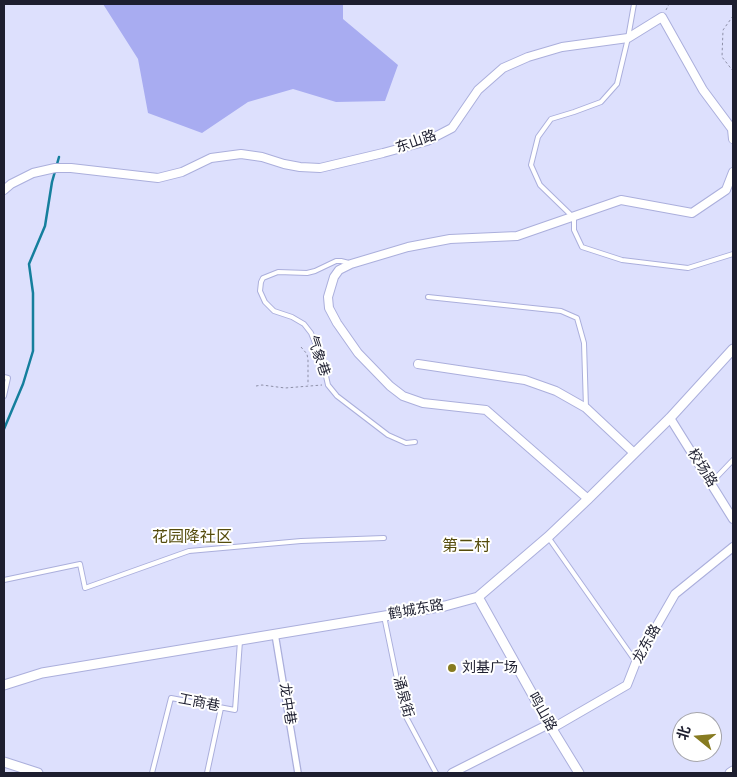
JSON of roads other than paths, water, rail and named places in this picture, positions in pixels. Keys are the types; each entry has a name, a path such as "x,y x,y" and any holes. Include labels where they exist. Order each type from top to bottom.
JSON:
{"street":[{"name":"东山路","path":"4,190 11,184 33,173 58,168 158,178 182,172 211,158 241,154 262,157 300,167 320,168 427,141 452,128 478,90 503,68 528,56 562,47 628,38 662,17 703,90 732,129 733,139"},
{"path":"588,499 486,410 423,403 410,399 390,386 358,353 337,323 329,308 330,285 340,270 351,264 408,247 450,239 518,236 621,200 692,213 726,190 733,172"},
{"name":"鹤城东路","path":"4,685 42,674 445,606 478,598 588,499 670,418 733,349"},
{"path":"418,364 525,380 556,391 586,408 634,454"},
{"name":"校场路","path":"670,418 733,519"},
{"name":"龙东路","path":"452,773 550,726 627,685 636,662 675,594 733,547"},
{"name":"鸣山路","path":"478,598 550,726 579,773"},
{"name":"龙中巷","path":"275,634 298,773"},
{"path":"4,762 37,773"}],"lane":[{"path":"634,4 617,84 601,102 550,119 538,137 530,165 540,185 574,218 574,230 582,247 622,260 688,268 733,254"},
{"name":"气象巷","path":"351,264 341,261 307,273 278,272 264,278 261,282 260,291 265,302 274,311 292,317 304,324 311,333 320,353 328,385 344,402 388,435 406,443 415,442"},
{"path":"428,298 561,311 577,318 584,344 586,408"},
{"path":"4,377 8,378 4,396"},
{"path":"711,483 733,460"},
{"path":"548,537 636,662"},
{"path":"4,580 80,564 84,588 189,551 301,541 384,538"},
{"name":"涌泉街","path":"384,616 404,713 436,773"},
{"name":"工商巷","path":"152,773 171,698 235,710 240,640"},
{"path":"207,773 221,708"}],"waterway":[{"path":"4,429 23,384 33,351 33,293 29,264 45,226 52,182 59,157"}],"place":[{"name":"刘基广场","path":"452,668"}],"district":[{"name":"花园降社区","path":"192,538"},
{"name":"第二村","path":"466,547"}]}
